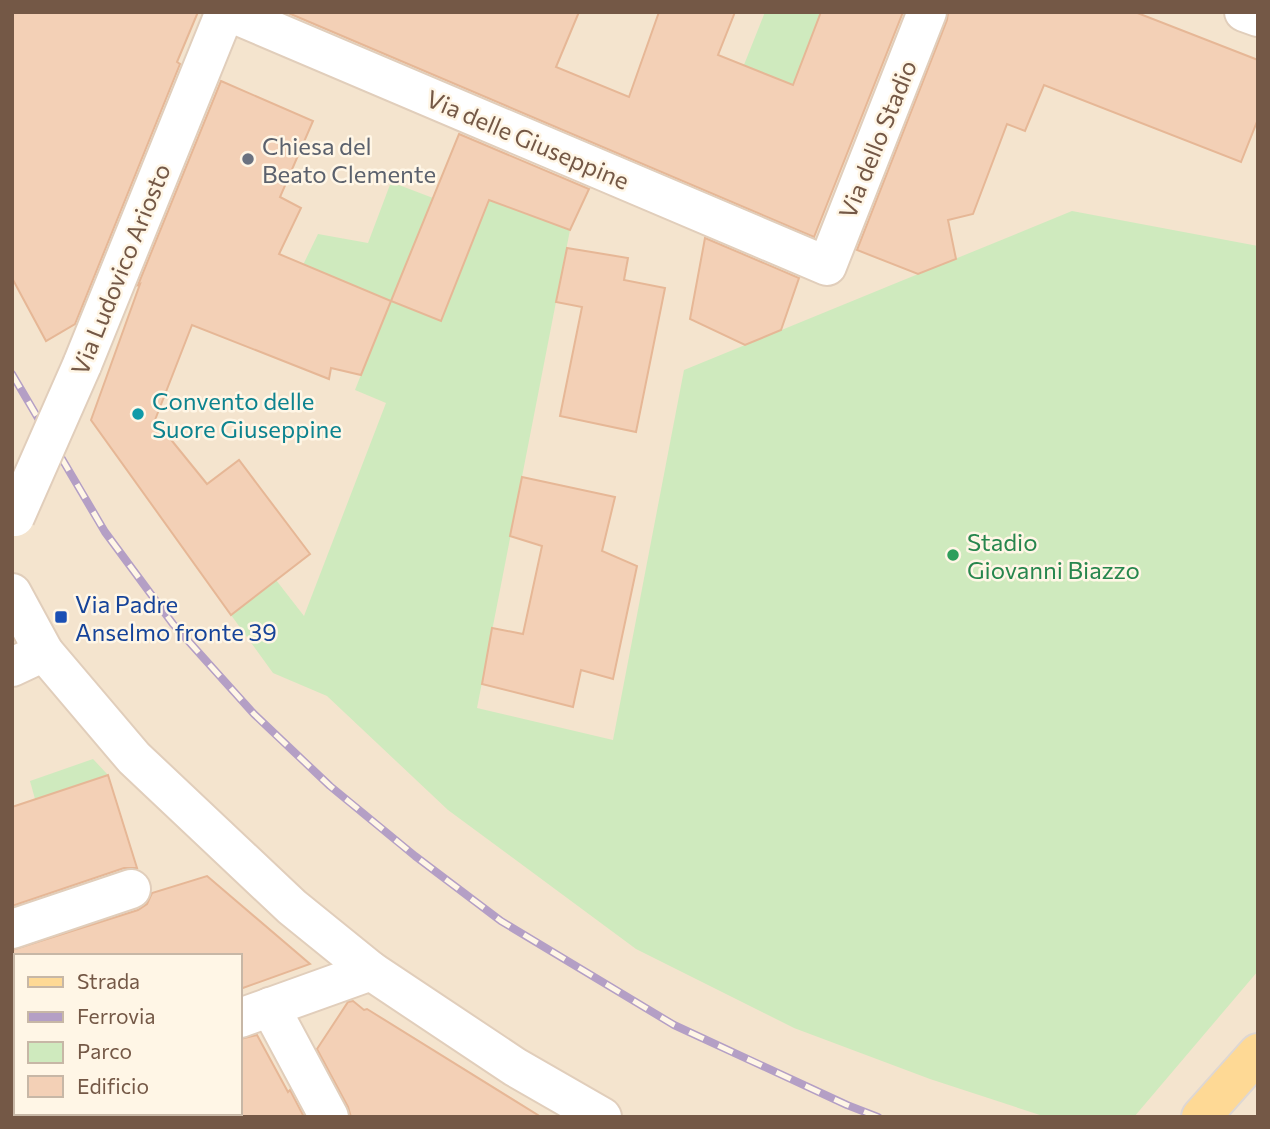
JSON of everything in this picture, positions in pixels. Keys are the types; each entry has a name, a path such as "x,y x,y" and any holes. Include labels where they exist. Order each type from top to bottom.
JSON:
{"main road":[{"path":"1200,1117 1258,1053"}],"street":[{"name":"Via delle Giuseppine","path":"227,12 827,266"},
{"name":"Via Ludovico Ariosto","path":"14,521 82,365 227,12"},
{"name":"Via dello Stadio","path":"827,266 927,12"},
{"path":"1244,12 1258,17"},
{"path":"12,593 28,659 292,907 371,971 515,1067 602,1117"},
{"path":"12,929 131,889"},
{"path":"329,1117 255,1012 371,971"}],"shaded area":[{"path":"12,12 1258,12 1258,1117 12,1117"}],"green space":[{"path":"765,12 821,12 807,49 857,110 773,77 734,90"},
{"name":"Stadio Giovanni Biazzo","path":"443,172 497,192 494,202 570,230 477,708 613,740 684,370 1072,211 1258,246 1258,971 1134,1117 1046,1117 930,1079 794,1028 636,949 448,810 327,696 273,673 231,615 276,580 304,616 386,403 355,390 390,301 303,265 318,234 368,243 391,182 433,198","holes":["433,198 482,217 441,321 391,301"]},
{"path":"93,759 108,775 35,799 30,781"}],"building":[{"path":"12,12 198,12 177,62 180,64 75,324 46,341 12,278"},
{"path":"286,12 579,12 556,67 629,97 659,12 735,12 718,55 793,85 821,12 903,12 814,237"},
{"path":"948,12 1135,12 1258,60 1258,119 1241,162 1044,85 1025,131 1007,124 973,214 948,220 956,259 918,274 857,250"},
{"name":"Convento delle Suore Giuseppine","path":"221,81 313,121 280,197 301,208 279,254 391,301 361,375 331,368 329,379 192,325 155,420 207,484 239,460 310,554 231,615 91,420 140,284 138,285"},
{"path":"459,134 589,189 570,230 489,200 441,321 391,301"},
{"path":"705,238 799,278 781,330 745,345 690,319"},
{"path":"567,248 628,258 624,280 665,288 636,432 560,416 582,307 556,302"},
{"path":"522,477 615,497 602,551 637,566 613,679 581,670 573,707 482,684 492,628 523,634 542,546 510,536"},
{"path":"108,775 137,868 124,868 12,906 12,807"},
{"path":"207,876 310,964 242,988 242,954 12,956 12,950 138,910 147,904 152,893"},
{"path":"353,1001 541,1117 351,1117 317,1049 348,1002"},
{"path":"257,1035 304,1117 240,1117 242,1039"}],"railway":[{"path":"12,374 105,532 173,624 254,714 330,786 415,856 501,921 674,1025 878,1117"}],"place":[{"name":"Chiesa del Beato Clemente","path":"248,159"},
{"name":"Convento delle Suore Giuseppine","path":"138,414"},
{"name":"Stadio Giovanni Biazzo","path":"953,555"},
{"name":"Via Padre Anselmo fronte 39","path":"61,617"}]}
